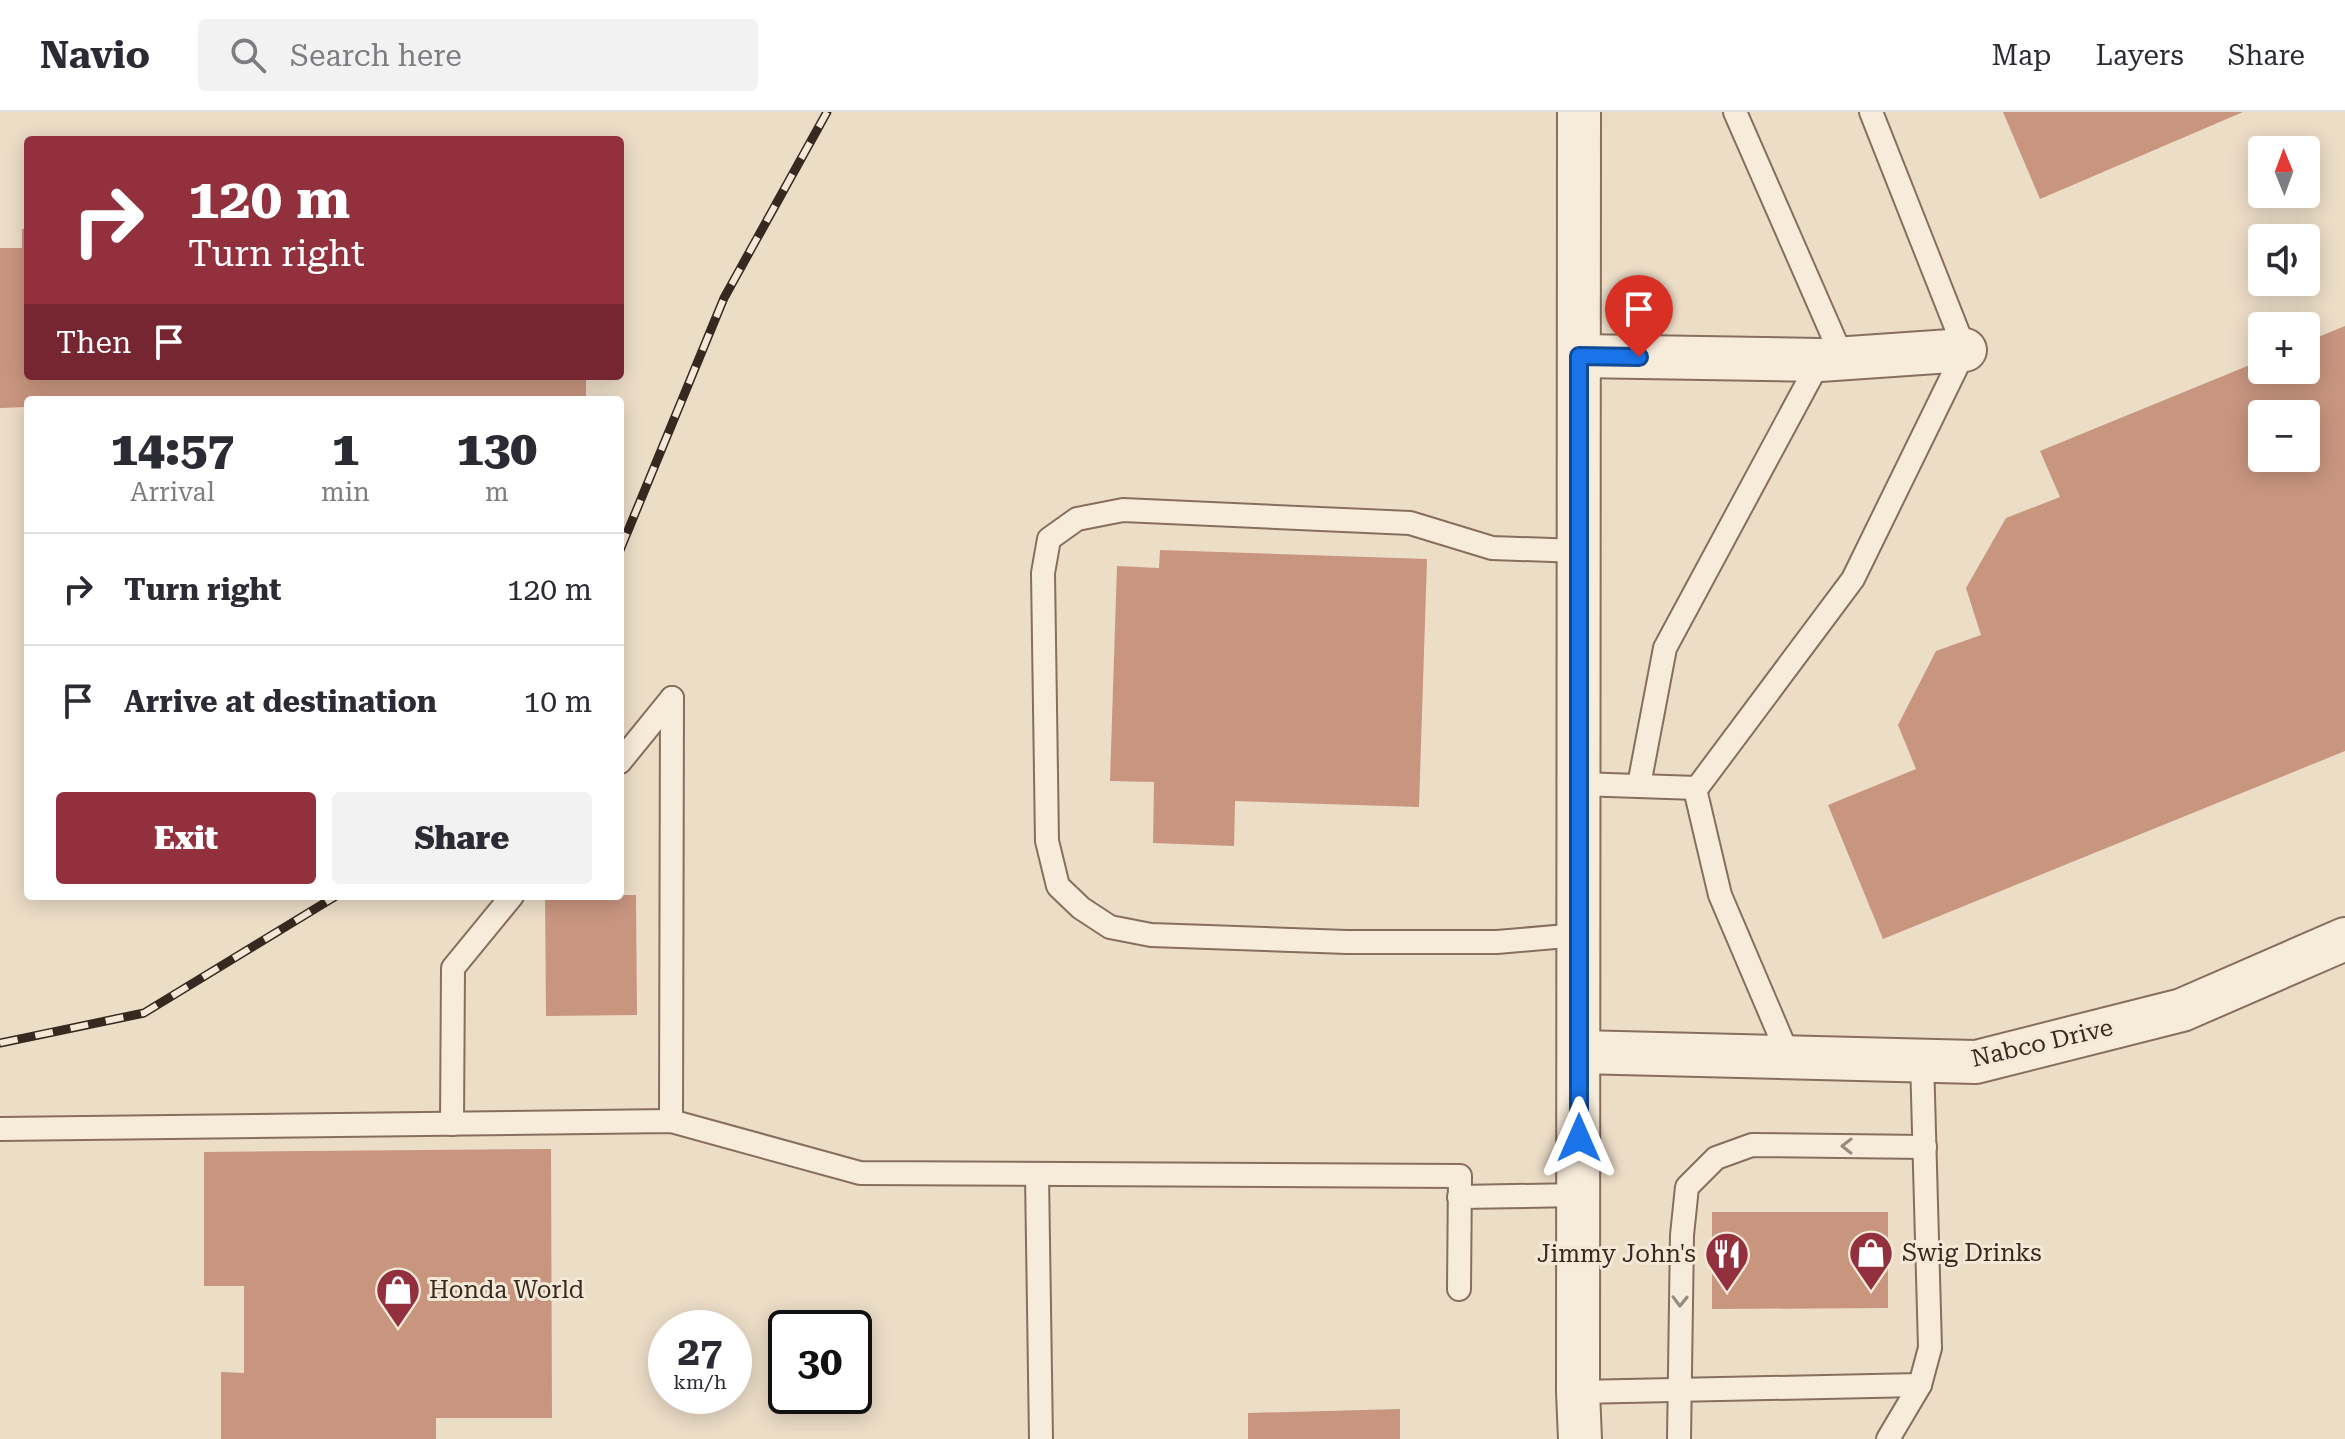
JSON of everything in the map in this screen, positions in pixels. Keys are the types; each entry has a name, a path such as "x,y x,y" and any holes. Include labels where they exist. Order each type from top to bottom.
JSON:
{"street":[{"path":"1579,112 1580,1439"},
{"path":"1579,356 1832,359 1965,350"},
{"name":"Nabco Drive","path":"1579,1052 1976,1062 2182,1010 2345,939"}],"lane":[{"path":"1639,785 1665,648 1832,359 1735,112"},
{"path":"1695,789 1853,579 1965,350 1871,112"},
{"path":"1578,935 1497,942 1347,942 1151,935 1110,927 1081,908 1058,886 1047,841 1043,573 1049,539 1077,519 1123,510 1410,523 1492,548 1579,551"},
{"path":"624,757 672,698 671,1121"},
{"path":"1579,784 1695,789"},
{"path":"1695,789 1720,895 1789,1057"},
{"path":"452,1124 453,968 509,900"},
{"path":"1888,1439 1920,1385 1930,1348 1922,1059"},
{"path":"0,1129 671,1121 860,1173 1460,1176 1459,1289"},
{"path":"1679,1439 1682,1235 1687,1187 1716,1158 1752,1145 1925,1147"},
{"path":"1037,1175 1041,1439"},
{"path":"1459,1197 1578,1195"},
{"path":"1578,1392 1920,1385"}],"building":[{"path":"2003,112 2243,112 2040,199"},
{"path":"24,229 24,380 586,380 586,396 24,396 24,407 0,408 0,248 22,248"},
{"path":"2345,326 2345,751 1883,939 1828,805 1916,769 1898,725 1936,651 1981,635 1966,588 2006,518 2060,497 2040,451 2248,366 2248,384 2320,384 2320,336"},
{"path":"1160,550 1427,559 1419,807 1235,801 1234,846 1153,843 1154,782 1110,781 1117,566 1159,568"},
{"path":"624,895 636,895 637,1015 546,1016 545,900 624,900"},
{"name":"Honda World","path":"551,1149 552,1418 436,1418 436,1439 221,1439 221,1372 244,1373 244,1286 204,1286 204,1152"},
{"path":"1712,1212 1888,1212 1888,1308 1712,1309"},
{"path":"1400,1409 1400,1439 1248,1439 1248,1413"}],"railway":[{"path":"624,540 724,298 827,112"},
{"path":"0,1043 144,1013 329,900"}],"place":[{"name":"Swig Drinks","path":"1871,1292"},
{"name":"Jimmy John's","path":"1727,1293"},
{"name":"Honda World","path":"398,1329"}],"route":[{"path":"1579,1138 1579,356 1639,357"}]}
